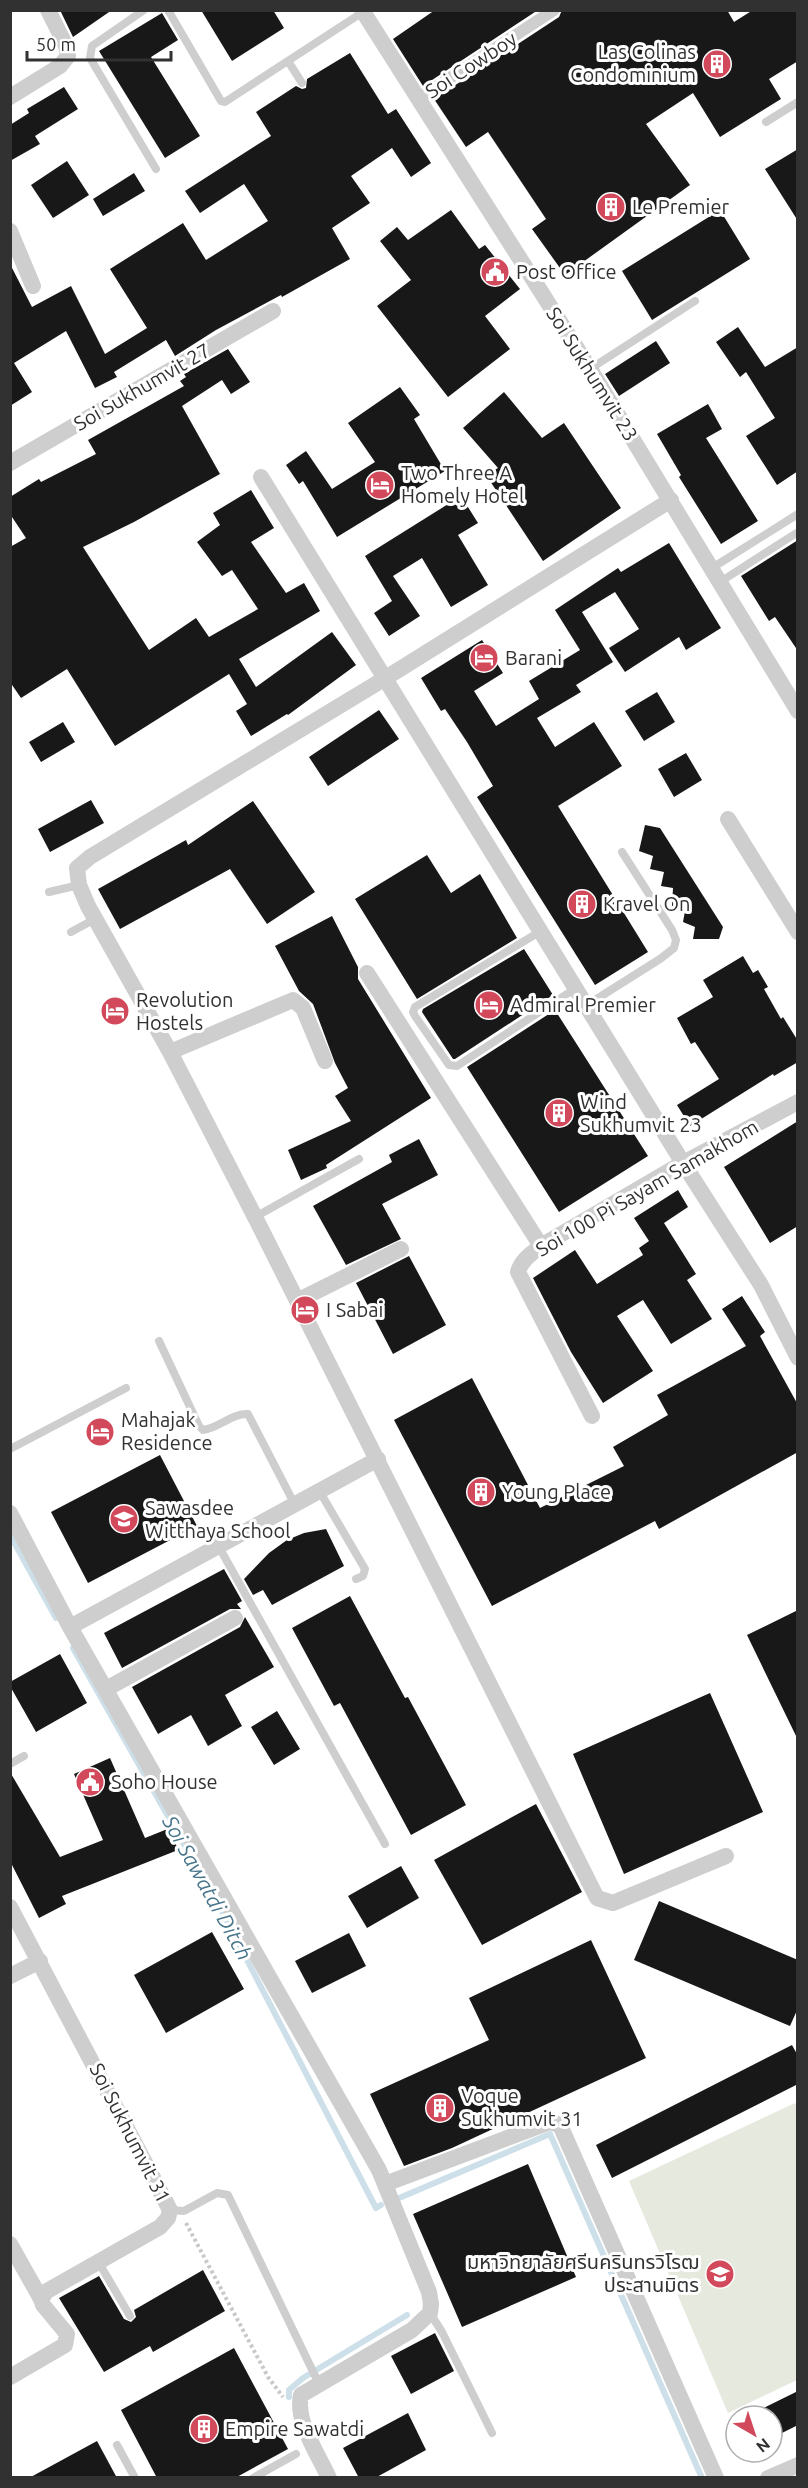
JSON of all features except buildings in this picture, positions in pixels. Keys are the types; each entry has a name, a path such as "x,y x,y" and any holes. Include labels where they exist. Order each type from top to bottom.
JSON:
{"street":[{"path":"10,98 60,66 68,56 66,46 48,10"},
{"name":"Soi Cowboy","path":"418,99 554,10"},
{"name":"Soi Sukhumvit 23","path":"363,11 590,369 798,711"},
{"path":"10,231 33,286"},
{"name":"Soi Sukhumvit 27","path":"10,463 273,311"},
{"path":"261,477 683,1163 761,1285 798,1358"},
{"path":"671,500 384,679 90,857 77,868 79,885 95,919 170,1052 255,1217 597,1898 614,1903 726,1856"},
{"path":"728,819 798,932"},
{"path":"367,973 541,1246"},
{"path":"170,1052 293,1000 303,1008 325,1061"},
{"name":"Soi 100 Pi Sayam Samakhom","path":"592,1416 518,1272 524,1260 541,1246 683,1163 798,1102"},
{"path":"297,1301 401,1249"},
{"path":"70,1627 378,1459"},
{"path":"10,1513 70,1627 342,2104 385,2184 429,2292 430,2313 412,2330 317,2380 301,2396 298,2408 303,2423 329,2478"},
{"path":"106,1689 235,1618"},
{"name":"Soi Sukhumvit 31","path":"10,1907 40,1961 169,2214 160,2227 47,2291 41,2299"},
{"path":"10,1976 40,1961"},
{"path":"385,2184 550,2122 560,2125 716,2478"},
{"path":"10,2244 43,2305 67,2334 65,2345 10,2377"},
{"path":"768,2478 798,2465"}],"lane":[{"path":"144,10 92,46 89,53 156,169"},
{"path":"168,10 222,101 230,100 363,11"},
{"path":"288,61 302,83"},
{"path":"766,122 798,102"},
{"path":"590,369 695,301"},
{"path":"716,575 798,514"},
{"path":"716,575 798,532"},
{"path":"587,1005 660,959 674,948 676,940 622,852"},
{"path":"49,892 79,885"},
{"path":"71,932 95,919"},
{"path":"540,931 415,1007 413,1012 415,1016 449,1065 457,1066 576,988"},
{"path":"255,1217 359,1159"},
{"path":"159,1341 199,1426 203,1430 210,1429 241,1414 248,1414 295,1505"},
{"path":"10,1449 126,1388"},
{"path":"320,1492 365,1569 363,1576 356,1579"},
{"path":"219,1547 267,1627 385,1844"},
{"path":"10,1764 24,1756"},
{"path":"169,2214 184,2211 217,2193 228,2195 317,2380"},
{"path":"99,2263 130,2316"},
{"path":"430,2313 442,2332 492,2433"},
{"path":"117,2445 135,2478"},
{"path":"253,2478 296,2454"}],"path":[{"path":"169,2214 183,2220 190,2228 268,2377 280,2395 298,2408"}],"shaded area":[{"path":"795,2103 798,2110 797,2380 747,2404 724,2404 629,2181"}],"waterway":[{"name":"Soi Sawatdi Ditch","path":"10,1535 56,1618"},
{"name":"Soi Sawatdi Ditch","path":"73,1648 221,1910 376,2208 381,2205"},
{"name":"Soi Sawatdi Ditch","path":"399,2198 550,2134 702,2478"},
{"name":"Soi Sawatdi Ditch","path":"289,2397 289,2390 303,2378 407,2315"}],"place":[{"name":"Las Colinas Condominium","path":"717,64"},
{"name":"Le Premier","path":"611,207"},
{"name":"Post Office","path":"495,272"},
{"name":"Two Three A Homely Hotel","path":"380,485"},
{"name":"Barani","path":"484,658"},
{"name":"Kravel On","path":"582,904"},
{"name":"Admiral Premier","path":"489,1005"},
{"name":"Revolution Hostels","path":"115,1011"},
{"name":"Wind Sukhumvit 23","path":"559,1113"},
{"name":"I Sabai","path":"305,1310"},
{"name":"Mahajak Residence","path":"100,1432"},
{"name":"Young Place","path":"481,1492"},
{"name":"Sawasdee Witthaya School","path":"124,1519"},
{"name":"Soho House","path":"90,1782"},
{"name":"Voque Sukhumvit 31","path":"440,2108"},
{"name":"มหาวิทยาลัยศรีนครินทรวิโรฒ ประสานมิตร","path":"720,2274"},
{"name":"Empire Sawatdi","path":"204,2429"}]}
